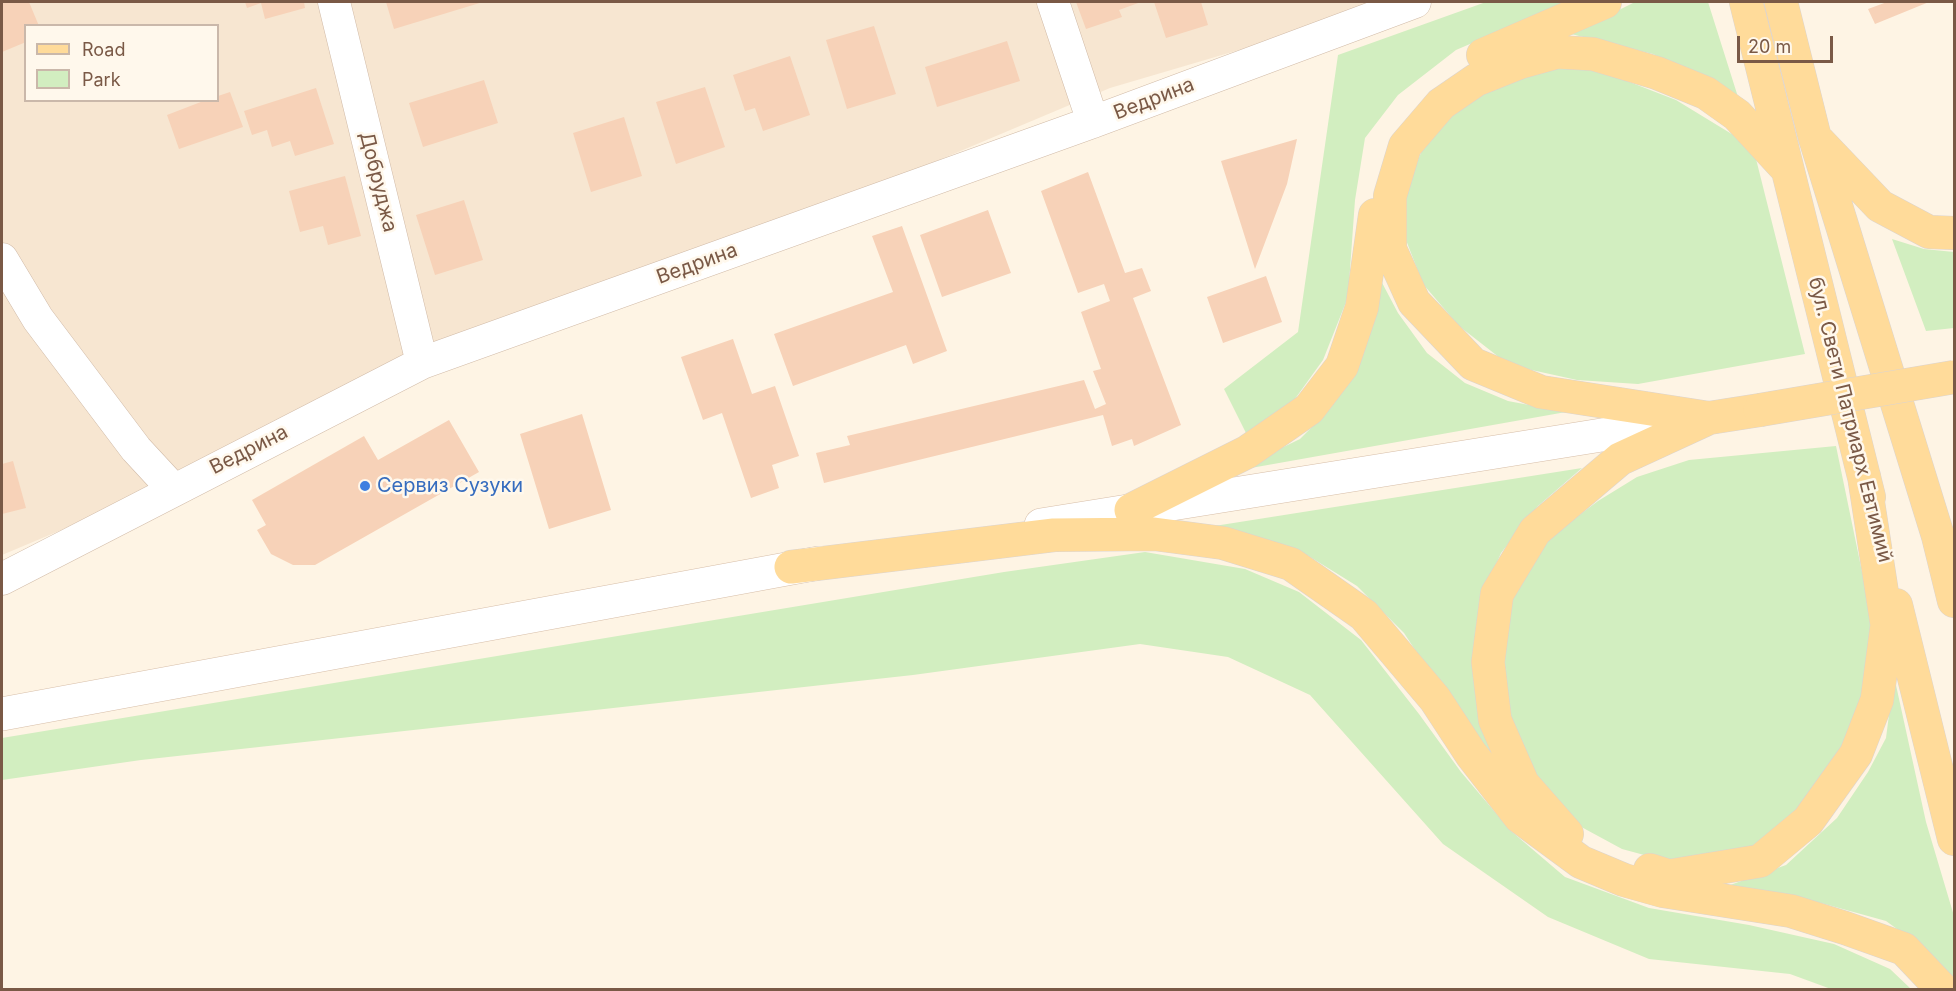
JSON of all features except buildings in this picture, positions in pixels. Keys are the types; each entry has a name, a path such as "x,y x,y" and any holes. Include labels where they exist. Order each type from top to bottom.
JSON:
{"main road":[{"path":"1131,510 1247,452 1274,434 1310,409 1342,366 1362,307 1378,188 1393,138 1417,102 1443,79 1478,56 1605,2"},
{"name":"бул. Свети Патриарх Евтимий","path":"1746,2 1954,839"},
{"path":"1781,2 1815,138 1938,536 1954,601"},
{"path":"1709,418 1542,392 1473,364 1414,302 1390,249 1390,196 1405,146 1441,104 1476,80 1521,62 1557,52 1593,54 1656,73 1706,93 1737,115 1787,169"},
{"path":"1815,138 1880,206 1929,232 1954,232"},
{"path":"2,714 791,567 1954,377"},
{"path":"1709,418 1620,459 1535,531 1497,594 1488,662 1495,720 1499,731 1523,783 1565,833 1616,861 1670,876 1760,861 1808,821 1856,754 1877,700 1887,625 1864,476"},
{"path":"791,567 1054,535 1154,534 1223,543 1291,564 1364,615 1435,699 1471,754 1520,817 1581,862 1624,880 1663,891 1791,911 1845,928 1904,949 1943,990"},
{"path":"1938,536 1954,565"}],"street":[{"name":"Добруджа","path":"334,2 422,363"},
{"path":"1053,2 1093,122"},
{"name":"Ведрина","path":"2,579 173,489 422,363 1093,122 1415,2"},
{"path":"2,260 38,318 136,449 173,489"}],"shaded area":[{"path":"2,2 1402,2 1110,88 2,555"}],"green space":[{"path":"1486,2 1568,2 1456,50 1398,95 1365,138 1355,200 1348,297 1323,360 1292,403 1246,433 1224,389 1298,332 1338,55"},
{"path":"1635,2 1708,2 1738,97 1653,54 1571,34"},
{"path":"1545,68 1596,69 1676,100 1753,147 1805,354 1638,384 1577,380 1509,365 1459,326 1423,284 1406,240 1406,190 1424,145 1450,115 1497,82"},
{"path":"1892,239 1924,249 1954,252 1954,328 1926,331"},
{"path":"1379,277 1398,313 1427,353 1465,383 1508,401 1566,412 1234,471 1300,439 1330,409 1355,369"},
{"path":"1836,446 1873,625 1863,697 1843,747 1798,812 1754,849 1670,862 1622,849 1574,823 1535,776 1508,717 1502,662 1510,598 1546,540 1598,501 1637,477 1689,460"},
{"path":"1582,468 1538,506 1501,553 1481,598 1498,765 1448,700 1404,633 1357,586 1307,555 1208,527"},
{"path":"1145,552 1245,569 1299,592 1361,640 1461,772 1511,831 1565,877 1649,908 1749,925 1834,944 1890,969 1911,989 1831,989 1790,974 1649,959 1548,917 1443,844 1310,695 1228,657 1140,644 913,675 141,760 2,780 2,738 1004,572"},
{"path":"1894,676 1926,822 1954,916 1954,987 1922,947 1886,921 1821,903 1719,889 1786,865 1837,818 1868,772 1886,738"}],"place":[{"name":"Сервиз Сузуки","path":"365,486"}]}
